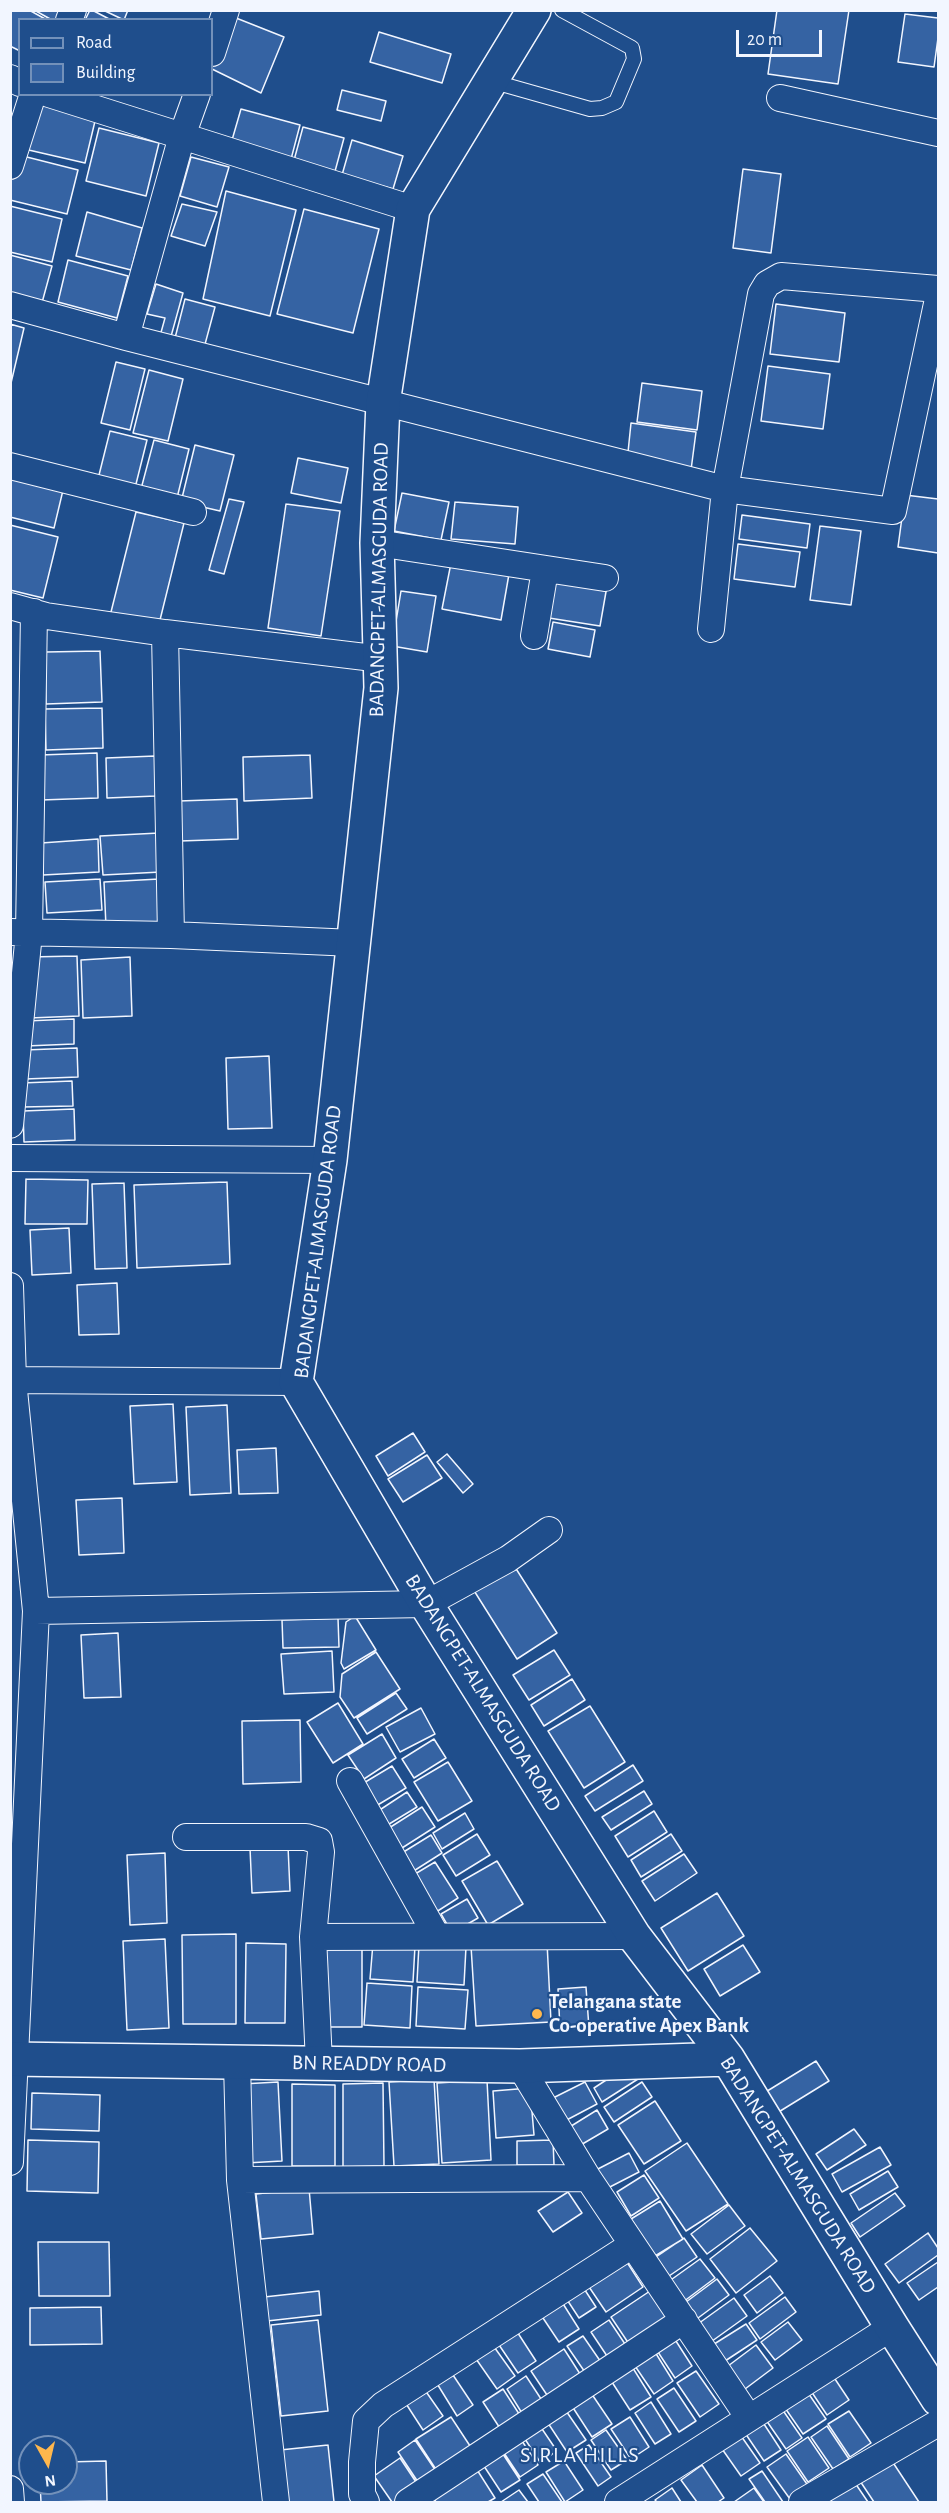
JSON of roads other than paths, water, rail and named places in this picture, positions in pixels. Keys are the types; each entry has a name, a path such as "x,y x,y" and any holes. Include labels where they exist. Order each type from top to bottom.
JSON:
{"street":[{"path":"213,50 226,10"},
{"name":"BADANGPET-ALMASGUDA ROAD","path":"534,10 413,209 383,403 377,543 381,688 330,1160 296,1382 426,1604 634,1935 728,2059 892,2327 939,2399"},
{"path":"10,166 32,96"},
{"path":"55,96 413,209"},
{"path":"126,337 182,136 196,96"},
{"path":"780,98 939,134"},
{"path":"711,629 725,489 761,294 767,284 781,276 939,289"},
{"path":"10,305 126,337 725,489 892,511 939,299"},
{"path":"10,466 193,512"},
{"path":"377,543 605,578"},
{"path":"534,636 545,570"},
{"path":"10,1125 20,933 22,609 165,633 381,659"},
{"path":"165,633 171,935"},
{"path":"20,933 171,935 354,943"},
{"path":"10,1158 330,1160"},
{"path":"10,1286 17,1487 36,1611 10,2162"},
{"path":"13,1380 296,1382"},
{"path":"36,1611 426,1604 508,1559 549,1530"},
{"path":"350,1781 436,1935"},
{"path":"186,1837 306,1837 319,1841 321,1852 313,1937 319,2062"},
{"path":"313,1937 634,1935"},
{"name":"BN READDY ROAD","path":"14,2059 520,2066 728,2059"},
{"path":"237,2063 240,2180 276,2502"},
{"path":"520,2066 588,2178 749,2418"},
{"path":"240,2180 588,2178"},
{"path":"366,2502 362,2494 362,2462 366,2421 383,2405 632,2245"},
{"path":"408,2502 684,2320"},
{"path":"618,2502 892,2327"},
{"path":"805,2502 939,2422"},
{"path":"10,2489 12,2502"}],"lane":[{"path":"491,81 590,109 602,108 616,102 634,59 632,48 562,10"}],"place":[{"name":"Telangana state Co-operative Apex Bank","path":"537,2014"}],"district":[{"name":"SIRLA HILLS","path":"580,2455"}]}
